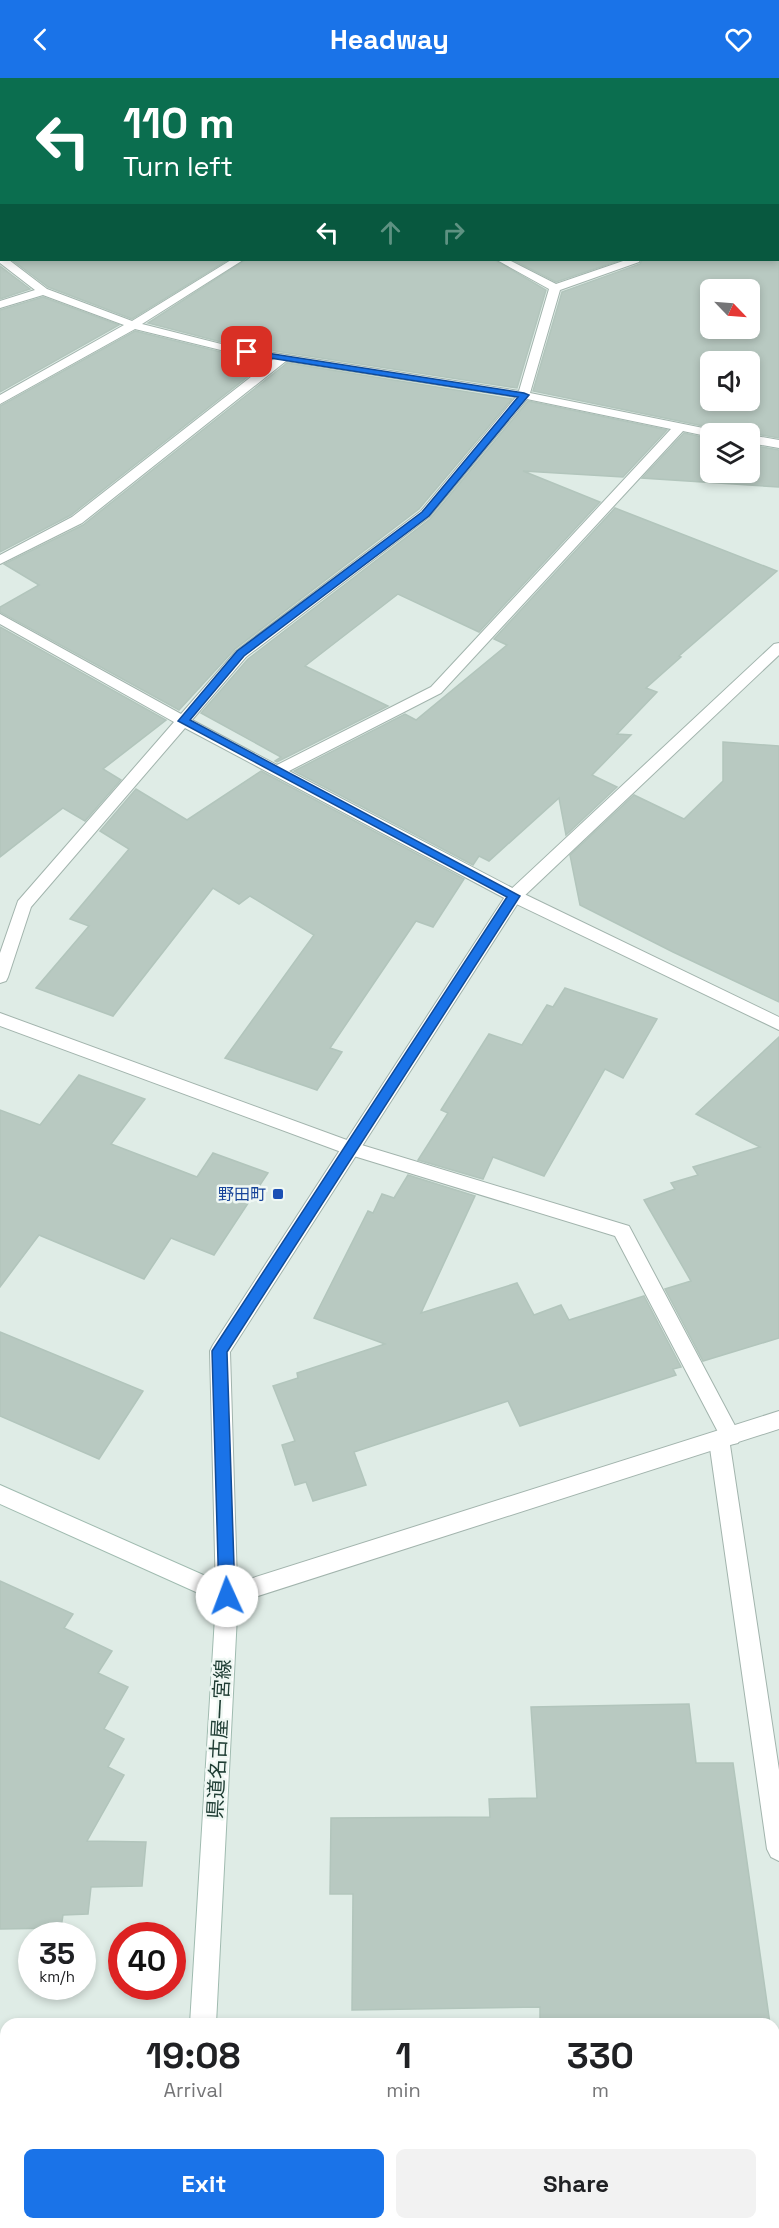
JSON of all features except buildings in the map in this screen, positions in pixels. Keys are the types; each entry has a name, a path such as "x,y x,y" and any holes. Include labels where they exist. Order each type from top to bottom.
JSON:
{"street":[{"path":"4,261 43,291 133,325 229,349 524,395 700,432"},
{"path":"0,400 133,325 236,261"},
{"path":"504,261 555,288 632,261"},
{"path":"0,977 24,904 241,654 425,514 524,395 555,288"},
{"path":"0,305 43,291"},
{"path":"0,560 77,520 282,359"},
{"path":"278,771 436,690 679,428"},
{"path":"760,441 779,444"},
{"path":"0,618 183,721 514,896 779,1024"},
{"name":"県道名古屋一宮線","path":"204,2018 227,1596 220,1351 514,896 779,647"},
{"path":"0,1019 350,1148 622,1231 725,1439 779,1849"},
{"path":"0,1494 227,1596 779,1420"}],"place":[{"name":"野田町","path":"278,1194"}],"route":[{"path":"227,1596 220,1351 514,896 183,721 241,654 425,514 524,395 247,352"}]}
